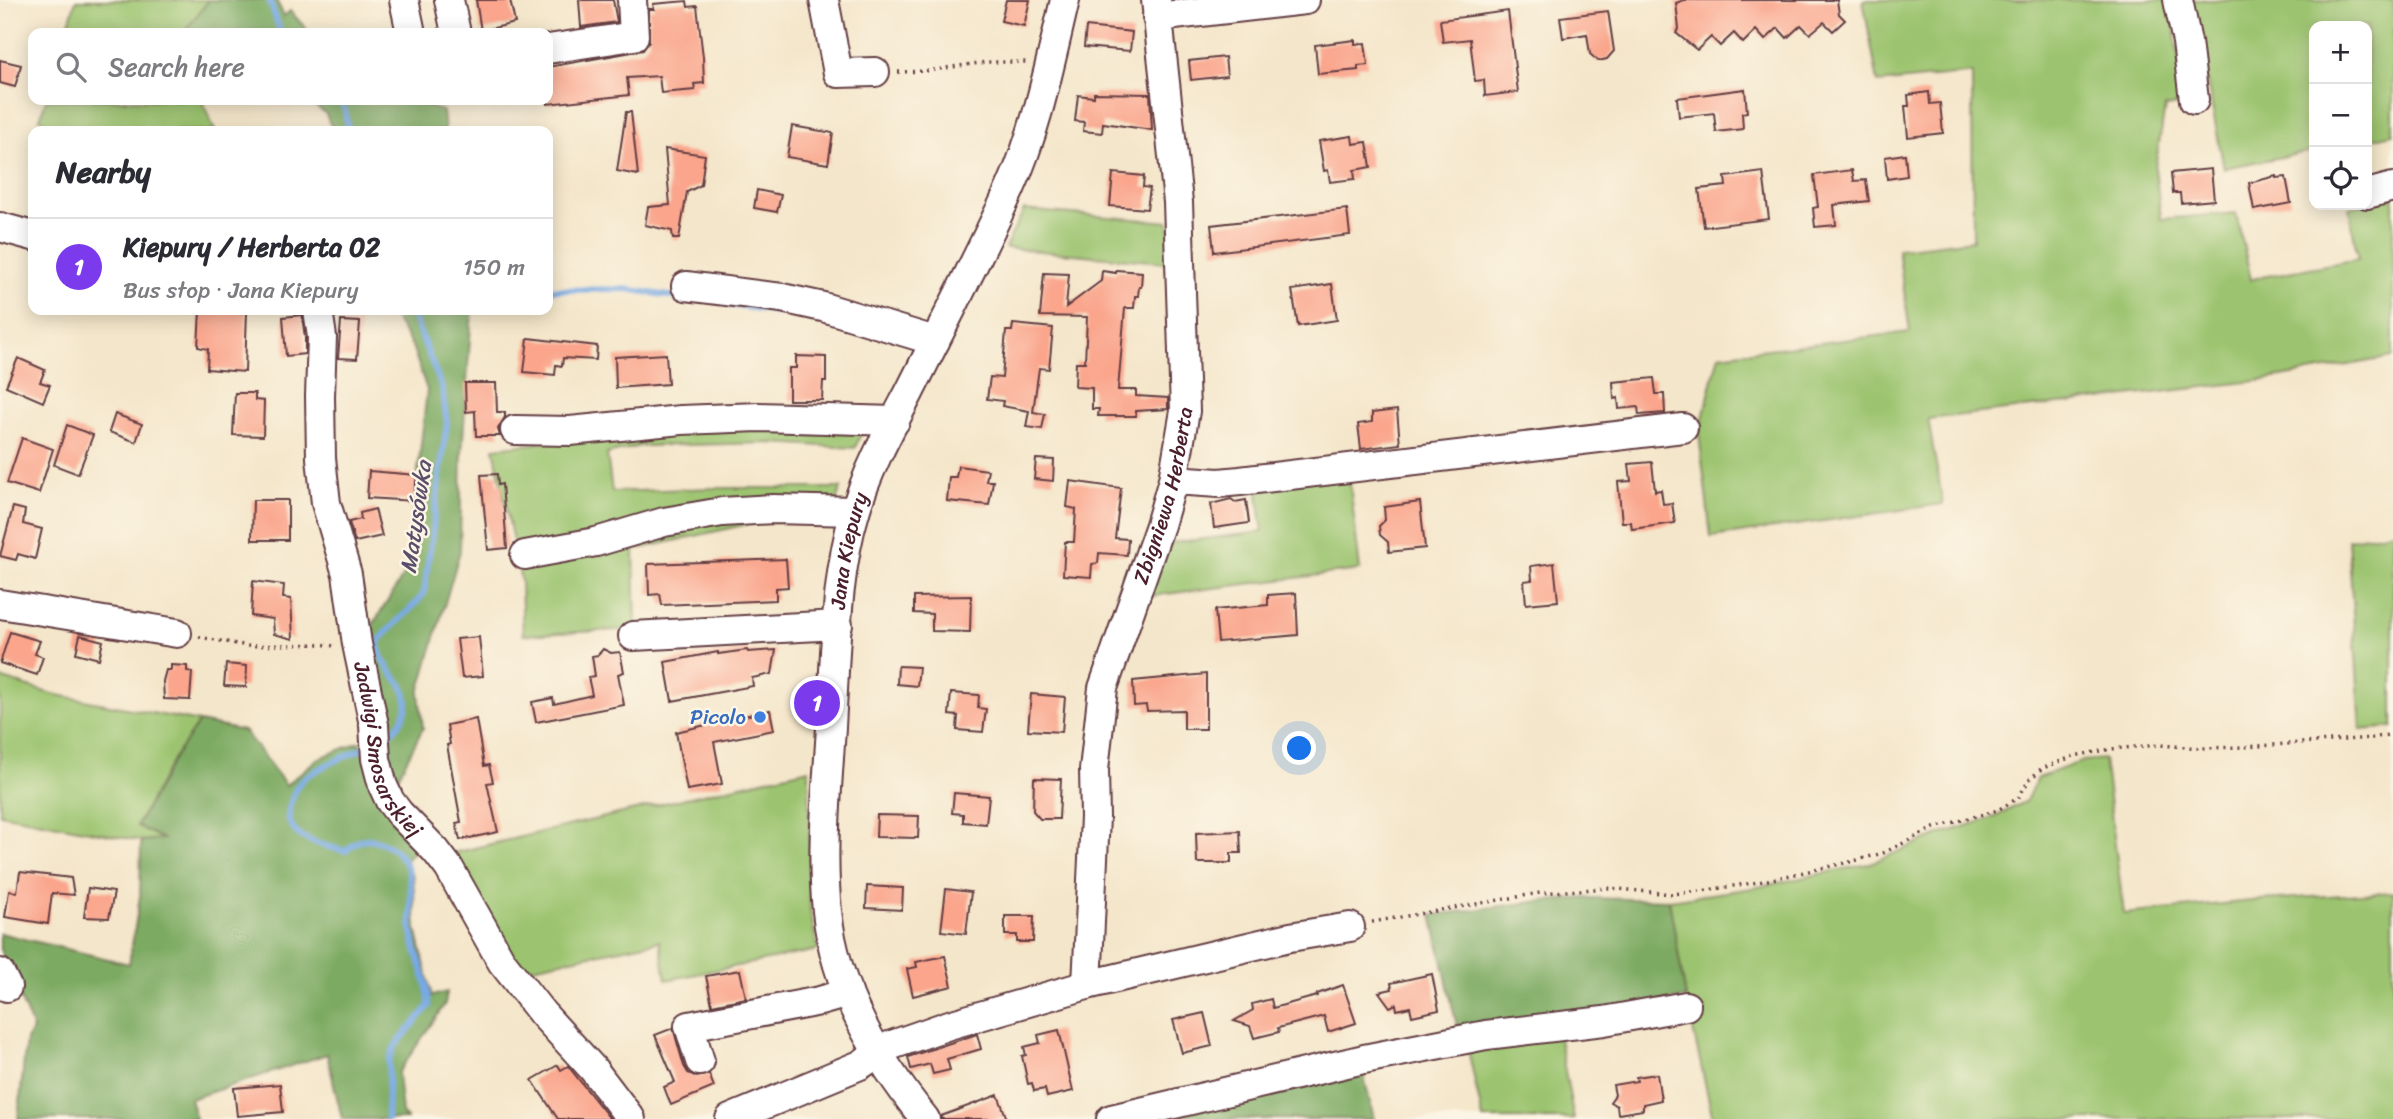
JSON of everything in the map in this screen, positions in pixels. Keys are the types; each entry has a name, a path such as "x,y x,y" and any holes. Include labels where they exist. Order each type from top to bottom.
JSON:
{"street":[{"path":"404,0 410,28"},
{"path":"449,0 455,28"},
{"path":"553,48 634,36 632,0"},
{"path":"824,0 838,73 875,72"},
{"name":"Jana Kiepury","path":"925,1119 894,1081 855,1013 830,931 825,886 842,572 855,511 873,466 1012,185 1035,118 1065,0"},
{"path":"1157,9 1305,0"},
{"path":"2178,0 2187,42 2194,100"},
{"name":"Zbigniewa Herberta","path":"1087,985 1095,817 1094,770 1104,688 1173,480 1185,411 1178,202 1157,9"},
{"path":"2372,193 2393,187"},
{"path":"0,227 28,235"},
{"path":"686,286 782,298 823,307 935,341"},
{"name":"Jadwigi Smosarskiej","path":"319,315 322,337 320,396 323,480 331,523 346,574 358,651 374,725 376,759 390,801 449,868 502,962 542,1013 593,1069 631,1119"},
{"path":"516,430 570,431 759,417 895,421"},
{"path":"1173,480 1240,481 1683,428"},
{"path":"525,555 596,542 664,522 722,512 773,509 855,511"},
{"path":"0,604 177,633"},
{"path":"634,636 838,625"},
{"path":"730,1119 860,1065 889,1046 948,1025 1087,985 1290,937 1350,927"},
{"path":"699,1061 689,1026 820,1001 848,993"},
{"path":"1111,1119 1377,1056 1486,1035 1604,1021 1686,1006"}],"path":[{"path":"875,72 926,71 986,62 1049,63"},
{"path":"177,633 248,646 320,644 358,651"},
{"path":"1350,927 1540,893 1608,888 1672,894 1759,882 1883,853 1934,828 1998,810 2019,797 2029,780 2041,769 2074,755 2123,748 2245,747 2372,738 2393,734"}],"green space":[{"path":"76,0 209,0 187,28 68,28"},
{"path":"209,0 276,0 284,16 290,11 305,28 187,28"},
{"path":"1863,0 2170,0 2185,104 2165,107 2155,168 2161,219 2236,213 2251,279 2358,259 2349,210 2372,210 2372,202 2393,197 2393,357 2264,380 1928,419 1943,504 1711,537 1699,434 1719,355 1910,332 1898,249 1973,240 1972,73 1878,83"},
{"path":"2191,0 2393,0 2393,134 2372,139 2372,21 2309,21 2309,152 2224,168"},
{"path":"44,105 204,105 213,126 52,126 40,119"},
{"path":"314,105 424,105 443,111 444,126 331,126 326,114"},
{"path":"1024,210 1169,222 1172,263 1005,248"},
{"path":"392,315 472,315 462,453 460,551 419,693 423,728 394,785 362,642 407,570 427,390 412,346"},
{"path":"710,424 863,429 855,448 772,443 640,446 607,454 612,492 712,488 841,488 829,520 761,521 634,550 636,629 523,635 521,581 494,448"},
{"path":"1349,475 1360,570 1141,597 1161,544 1263,532 1257,487"},
{"path":"2393,532 2393,727 2361,730 2348,539"},
{"path":"0,678 52,694 199,722 174,758 137,825 164,839 141,841 0,814"},
{"path":"199,722 244,731 286,785 317,759 359,742 376,784 418,847 405,861 413,876 416,929 432,996 447,992 445,1004 398,1073 402,1113 407,1119 342,1119 327,1054 190,1099 196,1119 18,1119 26,1040 33,1029 0,949 0,933 129,964 140,896 141,841 163,839 137,826 174,758"},
{"path":"2104,759 2124,914 2261,900 2393,892 2393,1119 1713,1119 1686,998 1669,900 1753,888 1868,864 1939,835 1997,816 2026,801 2037,778 2083,761"},
{"path":"809,769 810,910 818,950 666,980 660,941 518,970 449,854"},
{"path":"1589,898 1669,900 1686,998 1458,1031 1432,915 1541,901"},
{"path":"1558,1034 1574,1119 1483,1119 1467,1045"},
{"path":"1362,1068 1374,1119 1150,1119"}],"building":[{"path":"476,0 510,0 515,23 481,28"},
{"path":"579,0 613,0 617,22 581,27"},
{"path":"1006,0 1030,0 1024,26 1001,21"},
{"path":"1684,0 1837,0 1839,14 1845,20 1833,31 1824,22 1810,34 1801,25 1787,38 1778,28 1765,40 1756,30 1743,43 1734,33 1720,46 1711,37 1697,50 1676,33 1679,29 1676,3"},
{"path":"687,1 688,7 697,6 704,83 694,84 695,90 661,93 659,76 627,78 629,95 553,103 553,66 643,50 649,42 649,9 654,9 653,4"},
{"path":"1508,11 1518,92 1485,96 1484,80 1475,81 1470,39 1443,42 1440,20"},
{"path":"1608,11 1614,51 1607,59 1598,61 1590,54 1587,34 1563,38 1560,17"},
{"path":"1086,27 1132,32 1130,51 1084,47"},
{"path":"1355,40 1355,44 1365,43 1368,65 1358,66 1358,70 1318,74 1315,45"},
{"path":"1225,57 1227,76 1191,80 1189,61"},
{"path":"0,60 21,65 15,87 0,83"},
{"path":"1745,89 1747,112 1742,113 1743,129 1716,132 1714,113 1679,117 1677,98"},
{"path":"1929,92 1930,104 1940,103 1943,133 1908,137 1905,106 1909,106 1908,95"},
{"path":"1094,93 1150,94 1152,130 1103,123 1102,133 1083,131 1084,122 1075,121 1078,95 1094,97"},
{"path":"626,112 631,112 638,175 617,171"},
{"path":"792,126 833,133 828,164 787,157"},
{"path":"1352,136 1353,144 1367,142 1371,167 1354,170 1355,179 1330,182 1328,170 1324,171 1319,141"},
{"path":"665,149 705,155 701,185 687,192 679,239 673,239 672,231 645,225 648,207 670,205"},
{"path":"1905,154 1907,176 1887,179 1885,157"},
{"path":"2211,169 2214,200 2181,203 2180,193 2173,193 2171,173"},
{"path":"1852,170 1854,181 1866,180 1869,201 1834,205 1836,225 1815,227 1813,208 1818,207 1814,175"},
{"path":"1763,172 1769,219 1704,227 1699,189 1726,186 1725,177"},
{"path":"1113,173 1144,176 1143,187 1150,188 1147,209 1110,206"},
{"path":"2276,176 2286,177 2291,203 2254,210 2249,183"},
{"path":"757,190 781,195 777,212 754,208"},
{"path":"1347,209 1350,235 1214,252 1211,225"},
{"path":"1116,270 1142,272 1141,287 1138,296 1135,296 1134,308 1125,308 1118,390 1136,390 1136,396 1168,398 1168,409 1136,411 1136,416 1098,416 1099,409 1092,409 1092,388 1075,387 1076,362 1085,362 1087,317 1040,316 1044,273 1069,274 1066,307 1101,281 1102,271 1116,273"},
{"path":"1332,284 1337,320 1298,326 1292,290"},
{"path":"200,315 247,315 245,372 207,369 208,349 198,347"},
{"path":"302,315 305,354 286,356 283,317"},
{"path":"341,321 360,322 357,359 338,358"},
{"path":"1013,324 1053,328 1049,369 1039,368 1033,412 1045,414 1042,429 1026,427 1029,411 1002,406 1003,401 987,399 990,377 1002,378 1006,331 1012,331"},
{"path":"528,338 597,346 596,360 563,358 562,366 556,365 555,375 524,372"},
{"path":"666,354 668,384 616,388 615,357"},
{"path":"796,356 826,357 826,381 823,381 822,400 789,400 789,368 796,368"},
{"path":"18,358 45,370 40,382 50,385 43,402 6,386"},
{"path":"1654,378 1656,394 1664,394 1665,413 1639,415 1638,407 1619,409 1618,398 1614,399 1613,382"},
{"path":"465,383 496,383 497,412 505,412 498,429 500,436 476,436 475,411 466,412"},
{"path":"235,393 255,393 255,400 264,401 263,436 233,435"},
{"path":"1397,410 1400,444 1361,449 1358,424 1372,422 1372,413"},
{"path":"115,414 142,424 136,442 109,432"},
{"path":"67,425 93,435 78,474 54,465"},
{"path":"22,438 53,449 39,493 7,483"},
{"path":"1036,459 1054,460 1053,481 1034,479"},
{"path":"1652,462 1655,491 1661,490 1663,504 1672,503 1675,523 1632,529 1631,522 1622,522 1618,482 1631,481 1629,464"},
{"path":"958,466 988,470 986,481 993,481 989,505 947,501 949,477 956,477"},
{"path":"369,471 417,475 414,501 367,498"},
{"path":"497,474 498,485 502,484 507,548 488,550 481,475"},
{"path":"1070,481 1121,488 1115,538 1128,539 1127,555 1099,553 1098,563 1092,564 1091,577 1063,575 1065,542 1074,542 1076,509 1067,507"},
{"path":"1231,499 1235,502 1246,500 1249,523 1214,528 1211,504"},
{"path":"253,500 288,500 288,540 252,540"},
{"path":"1420,502 1425,548 1389,552 1388,542 1380,535 1379,526 1385,520 1384,507"},
{"path":"13,507 25,510 23,524 42,529 35,559 18,554 16,560 0,556"},
{"path":"375,509 382,536 355,542 349,522 361,519 360,513"},
{"path":"786,559 788,587 776,588 776,600 662,605 660,594 649,595 648,564"},
{"path":"1554,563 1558,601 1526,604 1524,581 1532,580 1531,566"},
{"path":"253,581 284,585 283,598 291,599 293,639 274,634 273,619 251,616"},
{"path":"1296,593 1298,635 1218,642 1215,610 1268,605 1268,595"},
{"path":"971,596 970,632 932,631 932,614 914,613 914,597"},
{"path":"10,632 40,641 35,654 43,657 37,675 0,663"},
{"path":"80,635 103,641 99,659 76,653"},
{"path":"479,637 483,676 462,678 457,639"},
{"path":"603,649 611,653 620,652 624,672 618,674 624,705 536,722 532,702 553,698 554,704 592,695 588,677 595,676 592,656 598,655"},
{"path":"776,650 772,674 752,678 753,686 672,701 665,662 718,652"},
{"path":"226,664 247,666 246,687 224,686"},
{"path":"171,665 187,666 187,671 192,672 190,700 164,699 163,681 166,670 171,670"},
{"path":"898,666 919,667 917,686 897,684"},
{"path":"1206,674 1206,729 1184,729 1184,710 1147,711 1146,705 1134,706 1133,681"},
{"path":"951,693 979,695 978,708 986,709 983,732 957,730 958,716 949,715"},
{"path":"1031,694 1065,697 1062,732 1028,730"},
{"path":"770,710 774,730 714,742 722,784 687,790 676,732"},
{"path":"476,719 484,766 489,765 493,782 487,783 498,832 460,840 456,823 461,822 447,745 450,744 447,725"},
{"path":"1034,778 1061,779 1059,819 1040,819 1033,811"},
{"path":"954,793 989,796 986,824 963,822 963,814 952,813"},
{"path":"877,815 919,816 918,838 876,837"},
{"path":"1240,831 1241,853 1231,853 1231,863 1197,863 1196,833"},
{"path":"20,872 71,878 74,895 52,893 48,924 5,917 9,891 17,892"},
{"path":"867,886 903,888 902,910 866,908"},
{"path":"88,888 114,892 109,918 84,917"},
{"path":"946,889 971,892 966,934 941,931"},
{"path":"1005,916 1034,916 1033,942 1017,942 1017,935 1005,935"},
{"path":"945,956 952,986 913,996 907,969 917,967 916,962"},
{"path":"740,970 746,998 712,1005 706,976"},
{"path":"1432,974 1439,1010 1412,1016 1410,1007 1397,1010 1396,1004 1390,1007 1379,992 1392,989 1391,983"},
{"path":"1343,985 1356,1023 1328,1032 1324,1016 1278,1028 1279,1032 1254,1038 1250,1026 1234,1021 1253,1010 1252,1004 1271,999 1273,1008 1317,996"},
{"path":"1204,1013 1212,1046 1182,1053 1173,1020"},
{"path":"673,1028 688,1073 697,1077 709,1074 714,1087 671,1105 664,1087 675,1082 655,1035"},
{"path":"1059,1030 1073,1091 1047,1097 1045,1089 1034,1091 1032,1083 1028,1084 1022,1056 1026,1055 1024,1047 1040,1043 1038,1035"},
{"path":"977,1034 981,1049 947,1059 950,1070 933,1074 930,1064 911,1069 908,1057"},
{"path":"558,1065 561,1070 568,1066 610,1119 558,1119 532,1080"},
{"path":"1657,1074 1661,1100 1643,1104 1643,1110 1618,1114 1617,1106 1610,1102 1615,1095 1613,1085 1637,1081 1636,1077"},
{"path":"280,1084 283,1112 237,1116 234,1088"},
{"path":"998,1095 1007,1119 941,1119 941,1116"}],"waterway":[{"name":"Matysówka","path":"269,0 279,28"},
{"name":"Matysówka","path":"342,105 347,126"},
{"path":"553,290 627,289 687,299"},
{"path":"729,305 788,313"},
{"name":"Matysówka","path":"383,739 395,729 404,716 407,701 402,686 384,661 378,643 424,593 447,423 442,388 413,315"},
{"name":"Matysówka","path":"367,746 304,778 294,792 289,814 290,824 296,832 325,846 346,851 363,840 372,839 383,843 396,851 409,873 411,925 429,1006 395,1046 389,1061 387,1119"}],"place":[{"name":"Kiepury / Herberta 02","path":"817,703"},
{"name":"Picolo","path":"760,717"}]}
